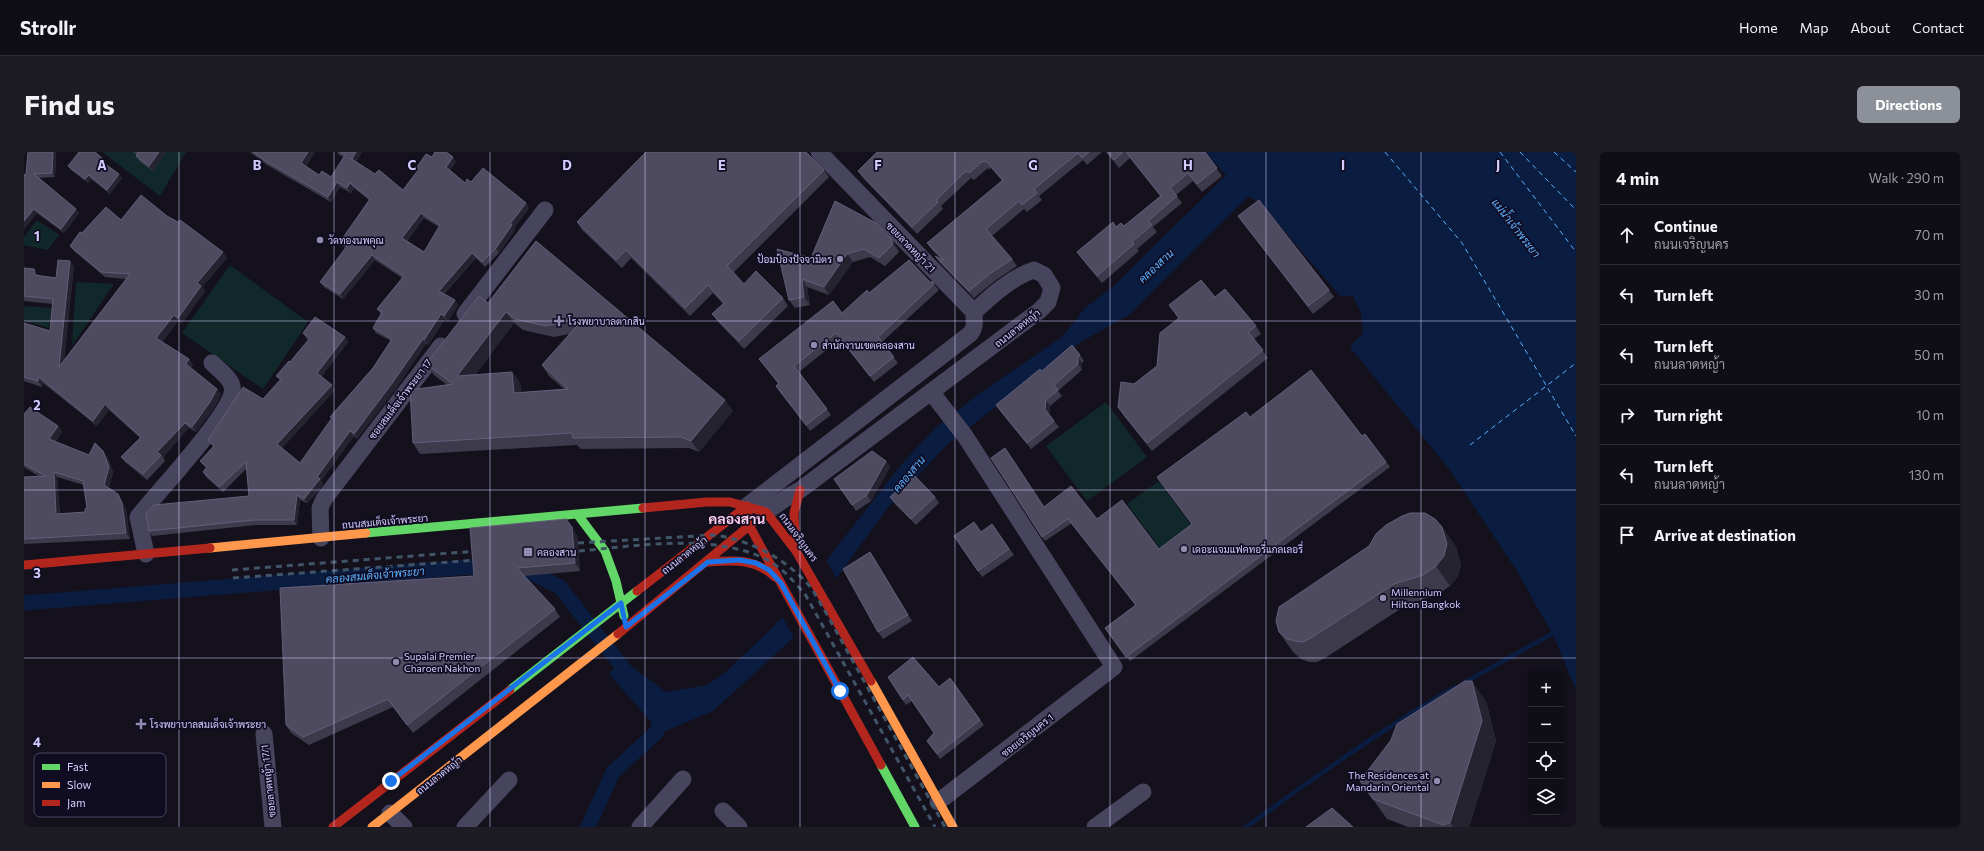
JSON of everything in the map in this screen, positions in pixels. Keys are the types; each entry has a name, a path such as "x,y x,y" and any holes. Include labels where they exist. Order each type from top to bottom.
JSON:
{"main road":[{"path":"796,550 794,513 795,501 800,490"},
{"name":"ถนนสมเด็จเจ้าพระยา","path":"24,565 707,502 730,502 747,506"},
{"name":"ถนนเจริญนคร","path":"747,506 766,512 803,560 837,619 935,804 953,827"},
{"path":"747,506 750,527 913,824"},
{"name":"ถนนลาดหญ้า","path":"333,827 747,506"},
{"name":"ถนนลาดหญ้า","path":"372,827 597,651 708,562 766,512"},
{"path":"578,514 605,551 616,581 626,627"},
{"path":"708,562 739,560 756,563 769,570 781,585"},
{"path":"903,827 913,824 922,813"}],"street":[{"name":"ซอยลาดหญ้า 21","path":"828,155 848,182 974,312"},
{"name":"ซอยสมเด็จเจ้าพระยา 17","path":"321,538 320,508 324,499 545,210"},
{"name":"ถนนลาดหญ้า","path":"747,506 970,334 976,323 974,312 1021,274 1034,270 1044,275 1052,288 1048,302 1039,312 800,490 766,512"},
{"path":"146,554 138,518 208,435 231,395 233,387 230,381 212,363"},
{"name":"ซอยเจริญนคร 1","path":"932,393 966,436 1114,666 935,804"},
{"name":"ซอยลาดหญ้า 17/1","path":"264,734 273,827"},
{"path":"640,827 683,779"},
{"path":"465,827 509,780"},
{"path":"1095,827 1143,792"},
{"path":"723,811 738,827"},
{"path":"390,813 404,827"}],"green space":[{"path":"102,152 186,152 160,196"},
{"path":"37,220 59,235 48,250 24,245 24,237"},
{"path":"230,265 308,322 263,389 182,333"},
{"path":"76,282 114,284 72,346"},
{"path":"24,306 52,308 49,328 24,321"},
{"path":"1106,402 1147,457 1087,501 1046,446"},
{"path":"1159,481 1194,529 1163,552 1127,504"}],"water":[{"name":"แม่น้ำเจ้าพระยา","path":"1205,152 1576,152 1576,690 1554,637 1517,571 1449,469 1350,347 1363,333 1361,313 1353,296 1340,296 1265,208 1249,196 1130,314 1076,345 949,443 889,506 793,638 713,711 661,733 609,674 623,660 666,692 708,685 728,670 780,620 901,465 935,428 980,393 1062,337 1085,308 1115,285 1226,175"}],"pier":[{"path":"826,559 837,580 795,639 781,615"}],"building":[{"path":"28,152 53,152 52,173 34,174 76,209 61,229 34,209 24,221 24,175 26,174"},
{"path":"79,152 95,152 103,159 101,161 119,174 107,190 89,175 85,179 68,166"},
{"path":"137,152 159,152 149,166 136,156 138,153"},
{"path":"253,152 308,152 301,163 319,175 322,171 331,177 345,155 340,152 356,152 352,159 350,158 375,174 379,170 403,190 419,169 417,167 426,154 432,157 435,152 446,152 453,157 446,167 465,183 467,179 471,182 483,168 526,203 510,224 512,225 496,248 482,262 472,253 439,291 455,300 444,316 441,314 424,340 423,339 354,434 350,431 317,477 320,479 304,499 297,495 294,520 254,520 149,531 146,514 154,505 249,496 246,462 219,487 203,472 207,467 200,461 214,446 208,440 243,387 263,399 281,379 276,376 310,338 303,333 315,317 345,337 317,373 332,385 277,444 300,463 332,418 330,417 373,368 392,339 373,328 382,312 377,309 404,276 372,255 340,294 320,282 347,246 340,242 370,199 350,183 347,188 337,182 328,197 264,160","holes":["421,213 440,225 424,252 402,238"]},
{"path":"646,152 806,152 824,170 727,266 744,284 756,271 783,298 739,341 712,314 724,303 708,285 685,308 626,250 616,260 577,222"},
{"path":"877,152 1089,152 1082,158 1078,153 1034,189 1037,193 1022,205 1019,201 986,229 1012,259 991,273 969,291 935,256 945,261 927,243 1003,180 986,161 983,161 969,173 966,171 936,200 938,202 912,227 858,171"},
{"path":"1107,152 1123,152 1114,160"},
{"path":"1126,152 1205,152 1217,168 1197,184 1188,173 1170,188 1177,196 1148,221 1152,225 1132,242 1134,244 1097,276 1077,252 1113,222 1116,227 1121,223 1124,226 1161,196"},
{"path":"141,195 167,216 178,222 180,220 223,252 197,283 201,286 178,318 174,315 156,338 189,359 186,364 217,389 210,402 192,427 185,423 157,452 161,455 143,474 121,457 141,437 105,404 93,421 39,377 38,381 24,377 24,323 50,331 53,299 24,296 24,268 34,269 35,275 56,278 58,260 70,261 59,367 130,274 101,272 70,246 80,232 82,233 106,207 121,220"},
{"path":"1259,200 1329,290 1308,306 1238,216"},
{"name":"ป้อมป้องปัจจามิตร","path":"835,201 876,223 892,240 893,244 879,258 864,249 847,254 824,287 802,279 804,297 789,300 777,249 811,258"},
{"path":"536,241 725,400 691,441 681,437 573,438 572,433 413,443 410,390 453,384 426,364 479,296 488,303","holes":["506,312 515,319 546,326 584,318 542,365 568,389 514,393 512,372 457,376"]},
{"path":"909,260 931,283 932,281 934,284 878,337 894,357 870,376 836,333 794,366 827,409 806,425 776,386 779,383 759,359 833,301 842,313 867,290 869,293"},
{"path":"1201,280 1215,297 1225,289 1256,326 1248,332 1263,350 1147,443 1118,407 1121,382 1134,384 1157,366 1160,333 1179,318 1169,305"},
{"path":"1072,345 1080,355 1078,357 1078,364 1054,385 1058,390 1046,400 1045,409 1054,421 1027,443 996,405 1040,369 1042,371"},
{"path":"1311,370 1362,436 1365,434 1386,462 1126,657 1105,628 1136,605 1068,519 1042,537 991,458 1005,448 1044,507 1071,486 1097,519 1122,500 1159,549 1192,524 1157,477 1246,412 1250,417"},
{"path":"30,407 58,426 49,439 89,455 95,443 103,451 109,467 104,485 118,494 122,503 126,533 24,539 24,477 46,476 24,464 24,414","holes":["54,472 83,481 87,508 85,509 85,512 56,514"]},
{"path":"872,451 886,461 867,495 852,505 834,479"},
{"path":"914,475 935,497 911,519 890,497"},
{"path":"1410,513 1425,513 1435,519 1442,527 1447,544 1444,556 1436,566 1423,575 1394,584 1303,642 1287,639 1279,632 1276,621 1279,607 1369,546 1376,534 1386,525"},
{"name":"Supalai Premier Charoen Nakhon","path":"566,519 572,527 575,563 517,568 555,609 407,725 388,699 303,737 286,725 280,588 474,576 470,528"},
{"path":"974,522 981,532 992,524 1009,549 978,571 954,536"},
{"path":"870,552 908,615 878,632 843,569"},
{"path":"913,657 939,687 950,678 980,720 937,754 927,741 934,733 908,695 903,700 888,677"},
{"name":"The Residences at Mandarin Oriental","path":"1465,681 1472,681 1482,721 1450,823 1443,825 1373,799 1360,781 1391,740 1397,724"},
{"path":"1332,808 1353,827 1306,827"}],"waterway":[{"name":"คลองสมเด็จเจ้าพระยา","path":"24,603 493,565"},
{"name":"คลองสมเด็จเจ้าพระยา","path":"517,565 560,587 631,678"},
{"path":"1462,684 1557,631"},
{"path":"1246,827 1375,737 1455,687"},
{"name":"คลองสาน","path":"588,827 613,772 657,732 664,710"}],"ferry route":[{"path":"1385,152 1462,243 1576,436"},
{"path":"1500,152 1576,252"},
{"path":"1520,152 1576,210"},
{"path":"1554,152 1576,172"},
{"path":"1470,445 1576,363"}],"railway":[{"path":"578,543 714,535 727,537 752,545 786,564 806,582 814,592 945,827"},
{"path":"579,551 652,544 705,544 730,547 753,554 778,567 805,594 935,827"},
{"path":"232,570 477,551"},
{"path":"233,578 477,560"}],"traffic: fast":[{"path":"366,533 643,508"},
{"path":"578,515 605,551 616,581 624,616"},
{"path":"510,690 637,591"},
{"path":"881,765 915,827"}],"traffic: slow":[{"path":"210,548 366,533"},
{"path":"372,827 618,634"},
{"path":"871,681 953,827"}],"traffic: jam":[{"path":"796,551 794,513 800,490"},
{"path":"643,508 707,502 730,502 766,512 796,551 871,681"},
{"path":"637,591 747,506"},
{"path":"618,634 766,512"},
{"path":"748,513 750,527 881,765"},
{"path":"24,565 210,548"},
{"path":"707,562 735,561 752,563 760,566 775,577"},
{"path":"333,827 510,690"}],"place":[{"name":"วัดทองนพคุณ","path":"320,240"},
{"name":"ป้อมป้องปัจจามิตร","path":"840,259"},
{"name":"โรงพยาบาลตากสิน","path":"559,321"},
{"name":"สำนักงานเขตคลองสาน","path":"814,345"},
{"name":"เดอะแจมแฟคทอรี่แกลเลอรี่","path":"1184,549"},
{"name":"คลองสาน","path":"528,552"},
{"name":"Millennium Hilton Bangkok","path":"1383,598"},
{"name":"Supalai Premier Charoen Nakhon","path":"396,662"},
{"name":"โรงพยาบาลสมเด็จเจ้าพระยา","path":"141,724"},
{"name":"The Residences at Mandarin Oriental","path":"1437,781"}],"district":[{"name":"คลองสาน","path":"737,519"}],"route":[{"path":"391,781 621,603 626,627 708,562 728,560 750,561 769,570 781,583 840,691"}]}
